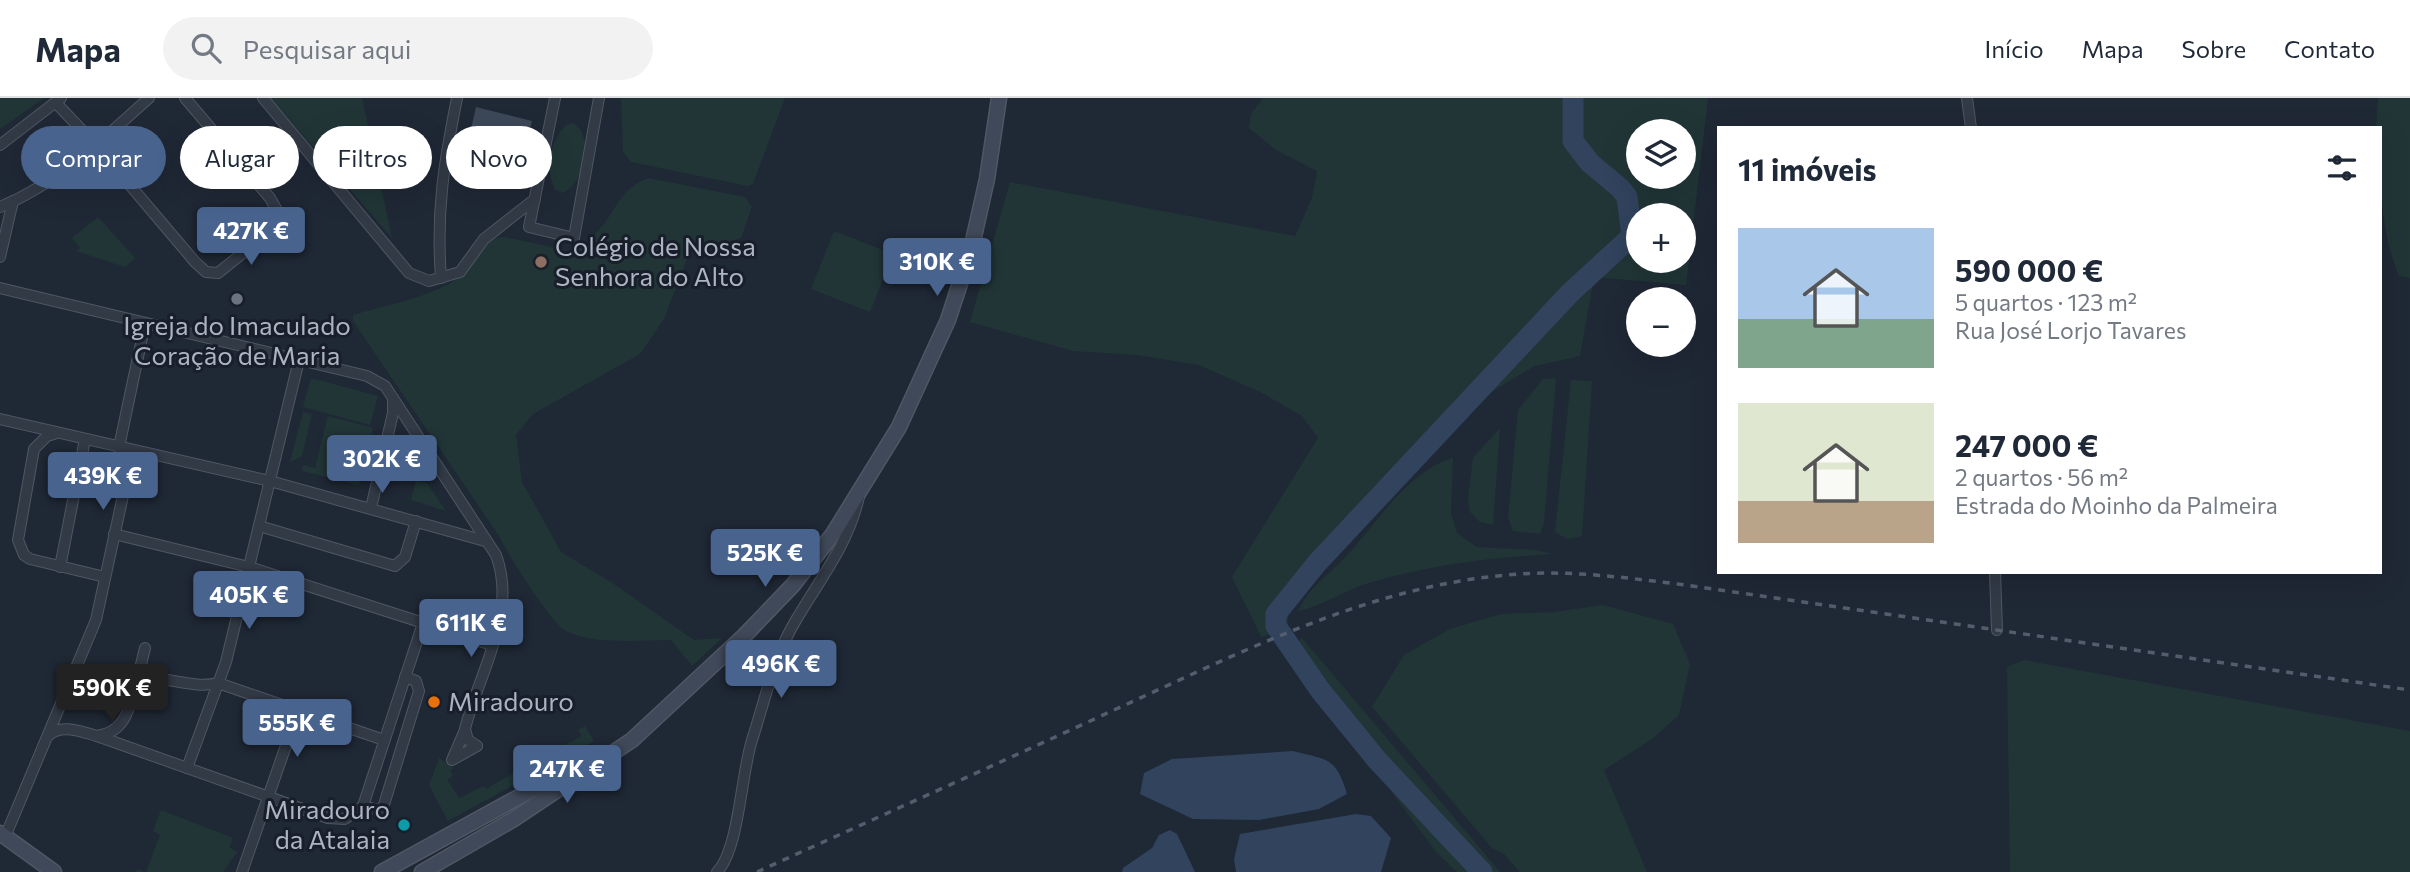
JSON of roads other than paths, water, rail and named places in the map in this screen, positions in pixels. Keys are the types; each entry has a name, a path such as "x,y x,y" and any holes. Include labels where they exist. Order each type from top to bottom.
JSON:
{"main road":[{"path":"433,872 632,740 682,696 793,585 833,534 899,427 948,320 971,250 999,98"},
{"path":"382,872 598,754 682,696"},
{"path":"394,872 461,837 512,801"},
{"path":"422,872 494,831"},
{"path":"2,835 54,872"}],"street":[{"path":"117,126 149,98"},
{"path":"133,189 195,262 210,273 222,271 274,228 279,214 270,198 186,98"},
{"path":"263,98 409,273 429,281 460,272 484,239 535,199"},
{"path":"441,278 438,241 441,180 457,98"},
{"path":"555,98 529,227 574,237 599,98"},
{"path":"1967,98 1970,126"},
{"path":"0,145 58,100 80,126"},
{"path":"0,207 32,189"},
{"path":"0,257 13,201"},
{"path":"0,212 8,226"},
{"path":"0,288 372,378 385,386 496,555 504,584 500,622 452,760 477,746 468,740 465,729"},
{"path":"2,835 96,620 129,468 119,447 145,324"},
{"path":"187,768 226,662 299,360"},
{"path":"371,508 391,424 393,397"},
{"path":"0,419 270,481 485,541"},
{"path":"391,424 398,420 408,421"},
{"path":"22,424 32,434 34,449 18,540 20,548 30,559 106,577"},
{"path":"34,449 47,436 60,433"},
{"path":"60,567 85,439"},
{"path":"717,872 731,846 748,753 779,655 795,621 840,550 853,523 860,492"},
{"path":"259,526 395,566 405,557 416,521"},
{"path":"114,534 249,567 492,645"},
{"path":"1995,574 1997,630"},
{"path":"46,739 55,730 69,729 97,736 268,797 337,820 345,819 363,806 423,623"},
{"path":"128,746 122,737 145,648"},
{"path":"363,806 382,811 419,691 416,681 405,677"},
{"path":"138,681 148,678 199,686 218,683 384,740"},
{"path":"60,706 59,715 69,729"},
{"path":"242,872 298,711"},
{"path":"97,736 114,731 126,719"}],"water":[{"path":"1293,751 1329,762 1339,773 1347,794 1319,809 1259,820 1193,819 1140,794 1144,773 1172,759"},
{"path":"1356,814 1371,816 1391,838 1381,872 1236,872 1234,859 1240,834"},
{"path":"1170,830 1177,834 1195,872 1122,872 1123,868 1152,848 1159,835"}],"waterway":[{"path":"1482,872 1377,760 1320,690 1276,626 1276,614 1317,563 1570,293 1632,236 1627,197 1590,163 1573,141 1573,98"}],"railway":[{"path":"757,872 1257,645 1354,608 1404,593 1507,575 1574,574 1686,585 2410,690"}],"place":[{"name":"Colégio de Nossa Senhora do Alto","path":"541,262"},
{"name":"Igreja do Imaculado Coração de Maria","path":"237,299"},
{"name":"Miradouro","path":"434,702"},
{"name":"Miradouro da Atalaia","path":"404,825"}]}
